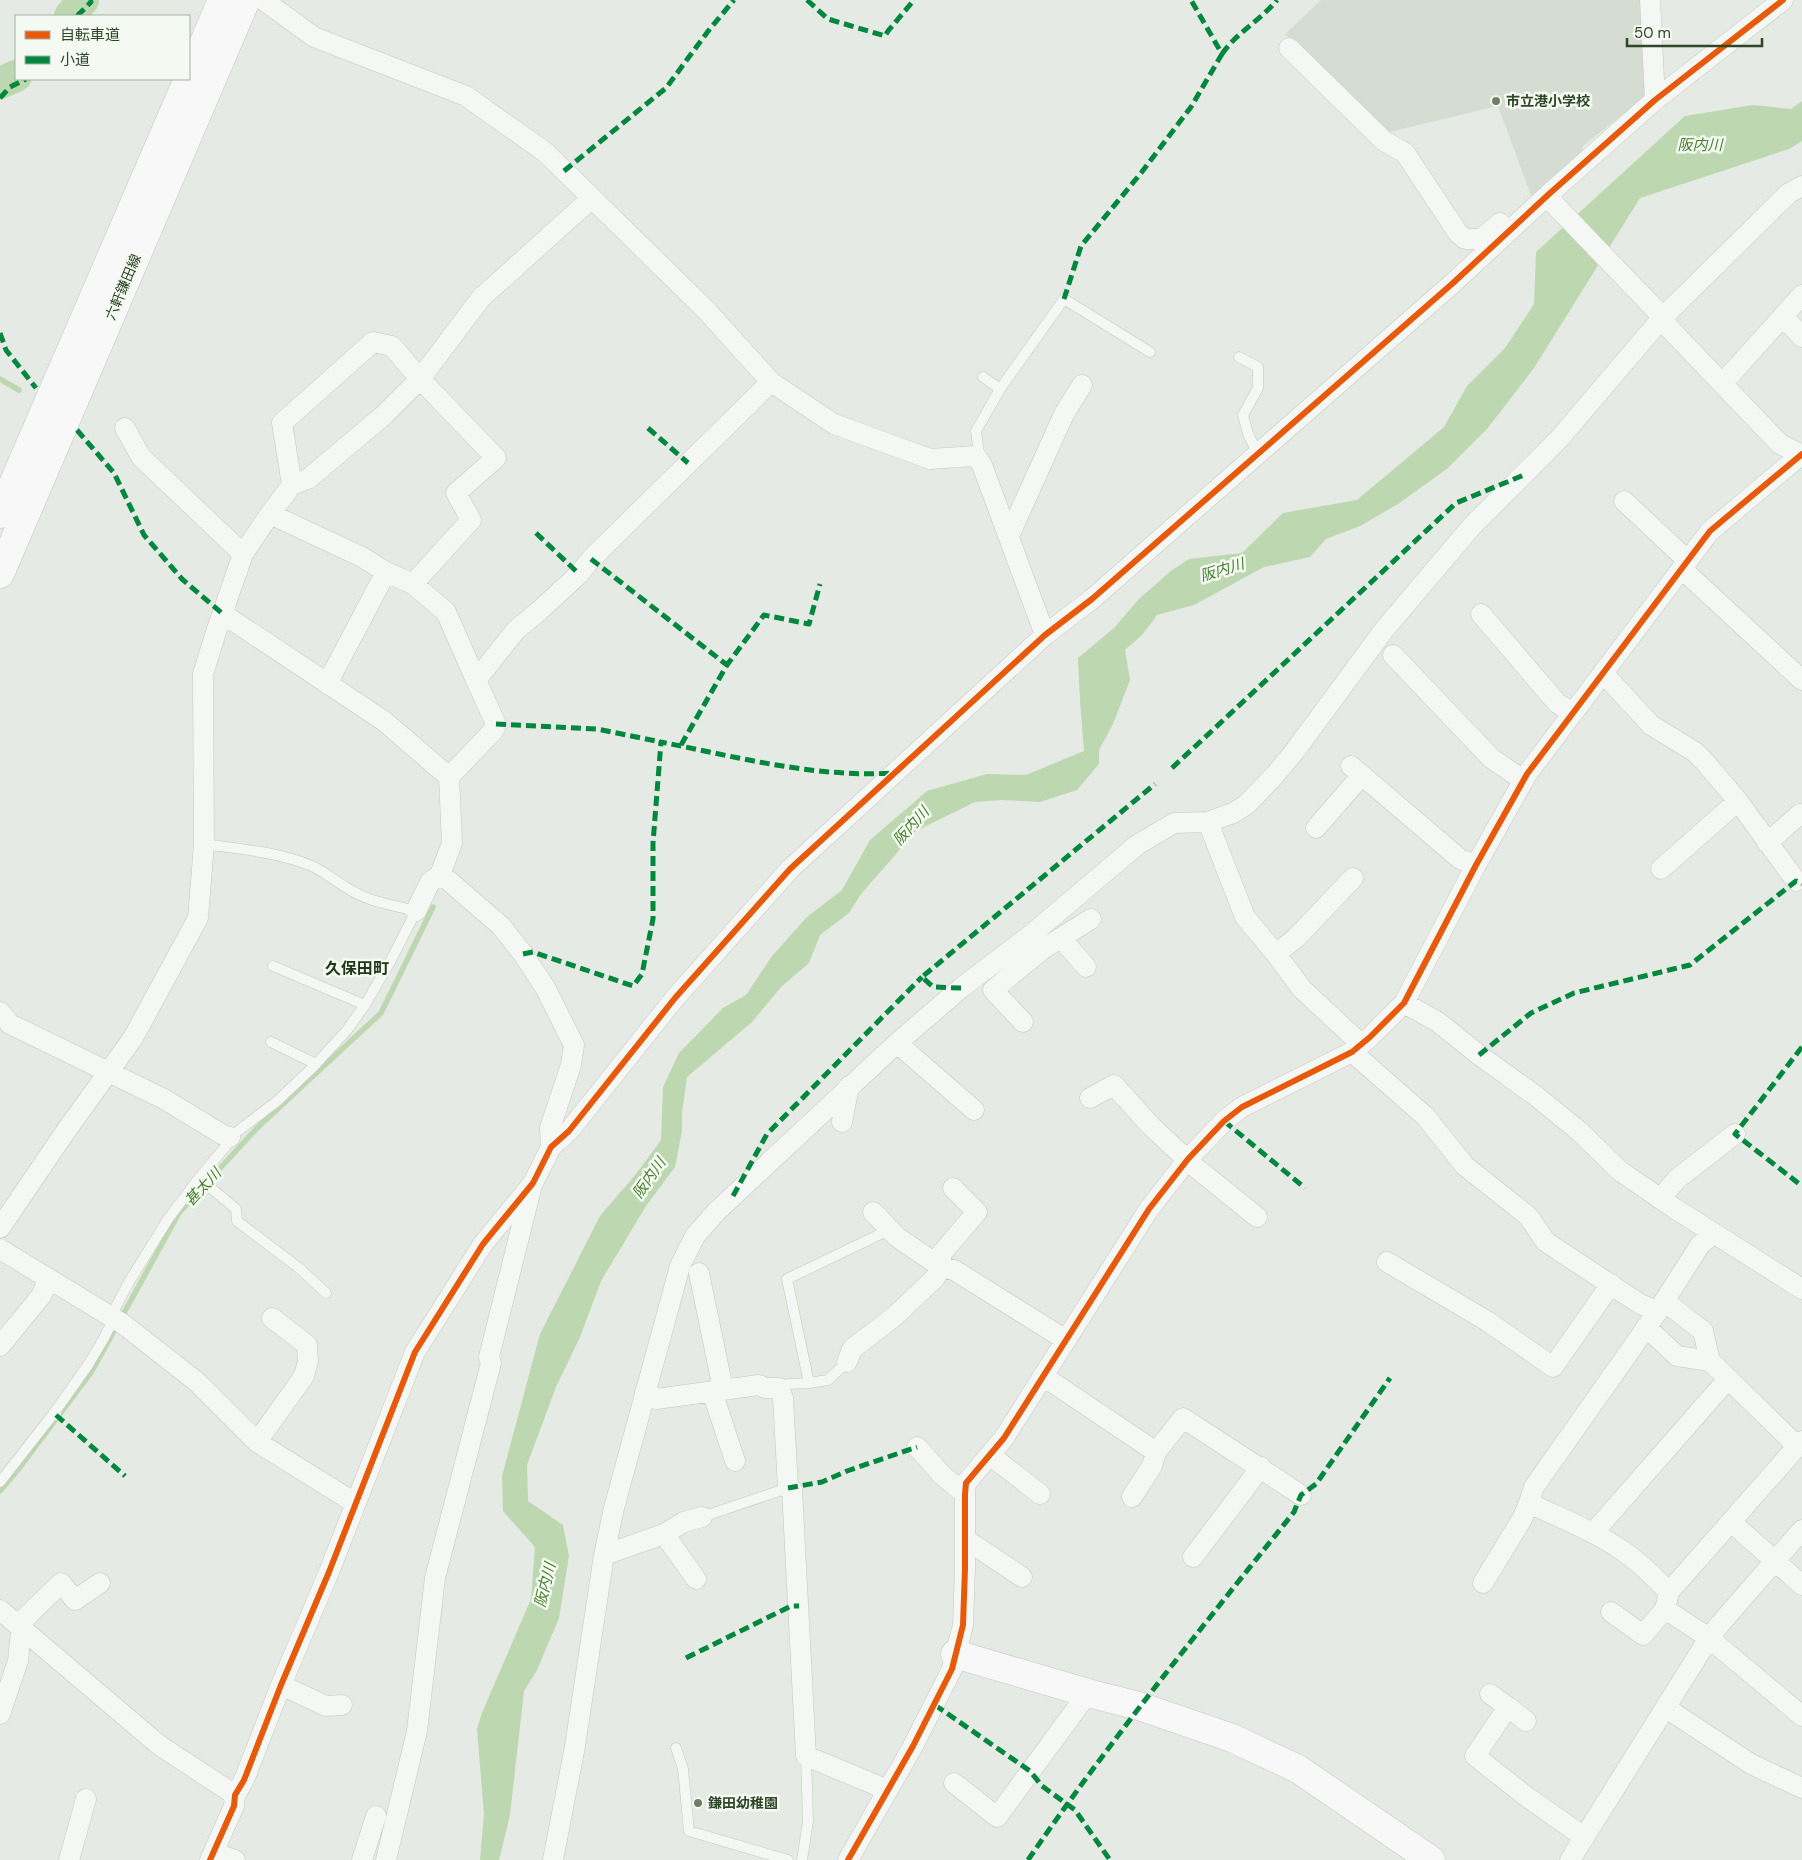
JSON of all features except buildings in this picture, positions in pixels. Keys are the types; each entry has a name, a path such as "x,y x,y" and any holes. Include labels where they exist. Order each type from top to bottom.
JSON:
{"main road":[{"name":"六軒鎌田線","path":"190,73 222,0"},
{"name":"六軒鎌田線","path":"0,574 246,0"},
{"name":"六軒鎌田線","path":"0,514 187,80"},
{"path":"956,1654 1139,1706 1232,1738 1298,1769 1431,1860"}],"street":[{"path":"263,0 314,37 466,96 545,152 706,310 772,382 834,424 930,459 976,456 982,465 1046,635"},
{"path":"1650,0 1655,100"},
{"path":"386,1860 417,1731 435,1578 491,1363 489,1357 533,1183 551,1147 570,1131 675,998 790,870 1046,635 1092,599 1454,283 1532,210 1552,200 1655,100 1783,0"},
{"path":"1289,48 1384,141 1405,153 1458,233 1465,239 1481,240 1519,208 1532,210"},
{"path":"1023,1022 993,990 1037,942 1137,845 1174,822 1208,822 1233,813 1246,805 1276,775 1384,630 1417,589 1472,526 1559,439 1658,314 1789,193 1802,186"},
{"path":"0,1228 133,1038 198,918 204,844 204,674 243,554 292,485 308,479 384,415 420,379 481,298 592,198"},
{"path":"858,1855 888,1790 935,1705 952,1669 963,1625 966,1483 1004,1438 1149,1209 1188,1159 1224,1121 1242,1107 1356,1048 1404,1003 1476,865 1524,780 1573,712 1710,531 1801,455 1780,444 1670,329 1552,200"},
{"path":"1722,384 1802,295"},
{"path":"1783,316 1802,337"},
{"path":"292,485 282,423 373,342 392,346 420,379 496,458 456,493 470,520 413,584"},
{"path":"475,678 481,674 516,630 539,612 579,574 591,558 772,382"},
{"path":"1009,536 1064,414 1082,385"},
{"path":"125,428 141,457 243,554"},
{"path":"1624,500 1685,565 1802,680"},
{"path":"270,514 362,557 386,572 413,584 446,612 496,724 494,730 449,777 452,843 440,875 430,882 416,911"},
{"path":"327,684 386,572"},
{"path":"223,614 384,721 449,777"},
{"path":"1481,614 1557,703 1573,712"},
{"path":"1393,655 1491,758 1524,780"},
{"path":"1603,673 1651,725 1695,752 1704,761 1738,801 1796,881"},
{"path":"1316,828 1356,770 1460,859 1476,865"},
{"path":"1662,869 1738,801"},
{"path":"1767,843 1800,814"},
{"path":"1208,822 1245,917 1302,989 1356,1048 1425,1116 1465,1166 1528,1216 1546,1242 1640,1304 1661,1306 1702,1331 1710,1361 1800,1443 1731,1522 1667,1601 1643,1635 1611,1612"},
{"path":"440,875 449,880 501,926 524,954 546,989 574,1045 571,1065 550,1128 551,1147"},
{"path":"1276,954 1296,938 1353,878"},
{"path":"553,1860 575,1746 604,1554 614,1508 680,1266 695,1236 716,1212 849,1086 961,988 1037,942 1062,939 1092,918"},
{"path":"1062,939 1086,967"},
{"path":"1404,1003 1438,1022 1536,1096 1579,1130 1620,1171 1660,1199 1802,1289"},
{"path":"0,1012 10,1024 164,1099 223,1135 230,1137"},
{"path":"897,1043 974,1110"},
{"path":"1090,1098 1114,1085 1151,1126 1195,1167 1257,1217"},
{"path":"842,1122 849,1086"},
{"path":"1660,1199 1677,1179 1735,1134"},
{"path":"211,1858 234,1806 235,1795 244,1780 281,1685 329,1572 415,1352 483,1244 533,1183"},
{"path":"847,1362 852,1349 895,1316 935,1278 941,1267 941,1254 977,1212 953,1188"},
{"path":"873,1212 889,1230 941,1267 954,1270 1066,1340"},
{"path":"1483,1583 1522,1519 1534,1487 1661,1306 1700,1245 1714,1233"},
{"path":"483,1244 500,1249 513,1262"},
{"path":"0,1250 117,1320 197,1382 257,1442 355,1503"},
{"path":"1387,1262 1487,1321 1553,1367 1611,1284"},
{"path":"699,1273 718,1390 735,1461"},
{"path":"0,1346 41,1296 49,1279"},
{"path":"257,1442 304,1376 308,1361 307,1345 272,1318"},
{"path":"1646,1327 1677,1356 1710,1361"},
{"path":"1043,1376 1156,1452"},
{"path":"1593,1533 1728,1379"},
{"path":"645,1392 656,1399 759,1385 765,1388 779,1388 783,1398 788,1488 792,1490 806,1756 888,1790"},
{"path":"1132,1497 1152,1466 1156,1452 1184,1418 1301,1495"},
{"path":"917,1447 948,1480 965,1494"},
{"path":"990,1455 1040,1494"},
{"path":"1193,1557 1261,1467"},
{"path":"1529,1503 1593,1533 1623,1551 1641,1565 1667,1601 1802,1716"},
{"path":"604,1554 664,1534 684,1522 702,1517"},
{"path":"1731,1522 1802,1585"},
{"path":"1570,1860 1709,1638 1802,1530"},
{"path":"664,1534 696,1579"},
{"path":"965,1539 1022,1577"},
{"path":"0,1714 18,1661 22,1621 60,1583 75,1600 100,1583"},
{"path":"0,1610 160,1745 235,1795"},
{"path":"281,1685 326,1706 342,1705"},
{"path":"954,1783 996,1817 1088,1693"},
{"path":"1490,1694 1526,1721"},
{"path":"1508,1707 1475,1756 1527,1797 1584,1837"},
{"path":"1666,1708 1751,1764 1802,1788"},
{"path":"69,1860 86,1798"},
{"path":"362,1860 376,1816"},
{"path":"211,1858 223,1856 235,1860"}],"lane":[{"path":"976,456 978,446 976,431 1000,389 1064,299 1150,352"},
{"path":"1239,357 1258,368 1258,388 1243,415 1248,434 1258,454"},
{"path":"983,377 1000,389"},
{"path":"0,1482 55,1414 88,1365 110,1326 117,1320 129,1282 168,1219 226,1146 230,1137 276,1102 316,1064 347,1030 366,1005 416,911 389,906 371,900 347,888 314,867 293,859 204,844"},
{"path":"273,966 366,1005"},
{"path":"271,1042 316,1064"},
{"path":"200,1179 236,1209 237,1221 299,1268 326,1294"},
{"path":"809,1384 787,1279 889,1230"},
{"path":"779,1388 788,1384 809,1384 828,1380 847,1362"},
{"path":"702,1517 788,1488"},
{"path":"676,1748 683,1769 689,1831 788,1860"},
{"path":"802,1860 808,1821 806,1756"}],"shaded area":[{"name":"市立港小学校","path":"1321,0 1642,0 1646,96 1583,146 1582,155 1533,201 1498,106 1385,133 1285,34"}],"water":[{"name":"阪内川","path":"1802,101 1802,141 1789,149 1640,198 1534,368 1487,429 1448,468 1398,504 1360,526 1326,539 1310,557 1264,567 1194,605 1157,615 1143,634 1125,650 1130,680 1113,724 1099,750 1099,764 1077,790 1040,802 1001,800 975,802 916,831 861,894 849,913 820,935 809,963 782,986 752,1022 687,1077 682,1113 682,1131 675,1167 646,1206 601,1281 580,1337 556,1387 527,1465 528,1501 563,1525 569,1556 559,1618 537,1670 524,1691 510,1815 499,1860 480,1860 484,1814 477,1729 482,1713 531,1599 535,1547 503,1511 502,1476 540,1334 600,1216 636,1174 661,1140 663,1087 679,1053 723,1008 746,995 772,956 807,917 842,890 870,840 927,791 987,774 1026,775 1084,751 1078,658 1114,628 1139,599 1172,570 1189,559 1242,553 1283,513 1357,500 1444,427 1467,386 1505,348 1534,304 1536,252 1685,116 1753,105 1791,109"}],"waterway":[{"name":"甚太川","path":"71,15 83,0"},
{"name":"甚太川","path":"0,83 15,76"},
{"name":"甚太川","path":"0,379 19,390"},
{"name":"甚太川","path":"0,1491 92,1371 179,1213 256,1129 381,1013 433,907"}],"marked path":[{"path":"78,15 91,2 90,0"},
{"path":"564,171 666,88 734,0"},
{"path":"807,0 828,19 885,36 914,0"},
{"path":"1064,299 1081,246 1141,173 1191,107 1222,54 1191,0"},
{"path":"1222,54 1234,40 1277,0"},
{"path":"0,98 10,87 24,80"},
{"path":"0,333 6,350 36,388"},
{"path":"648,428 688,463"},
{"path":"77,430 114,473 144,535 182,579 223,614"},
{"path":"1172,768 1456,503 1524,475"},
{"path":"536,533 579,574"},
{"path":"591,559 727,665"},
{"path":"681,745 727,665 764,615 809,624 820,584"},
{"path":"496,724 597,729 661,742"},
{"path":"523,954 533,952 633,986 642,974 653,919 653,843 661,742 747,760 805,769 864,774 893,773"},
{"path":"961,988 933,987 922,977 1155,784"},
{"path":"1479,1055 1531,1013 1574,993 1690,965 1796,881 1802,884"},
{"path":"733,1196 767,1134 922,977"},
{"path":"1802,1047 1735,1134 1802,1186"},
{"path":"1224,1121 1305,1188"},
{"path":"1028,1860 1125,1727 1294,1512 1301,1495 1316,1484 1390,1378"},
{"path":"56,1415 125,1476"},
{"path":"788,1488 822,1482 847,1471 917,1447"},
{"path":"686,1658 791,1606 799,1606"},
{"path":"935,1705 1030,1771 1042,1786 1075,1810 1110,1860"}],"cycle path":[{"path":"210,1860 234,1806 235,1795 244,1780 281,1685 329,1572 415,1352 483,1244 533,1183 551,1147 569,1131 675,998 790,869 1045,635 1092,599 1453,283 1549,194 1655,100 1783,0"},
{"path":"848,1860 913,1746 952,1669 963,1625 966,1483 1004,1438 1149,1209 1188,1159 1224,1121 1242,1107 1352,1052 1404,1003 1476,865 1527,774 1710,531 1802,454"}],"place":[{"name":"市立港小学校","path":"1496,101"},
{"name":"鎌田幼稚園","path":"698,1803"}],"district":[{"name":"久保田町","path":"357,968"}]}
